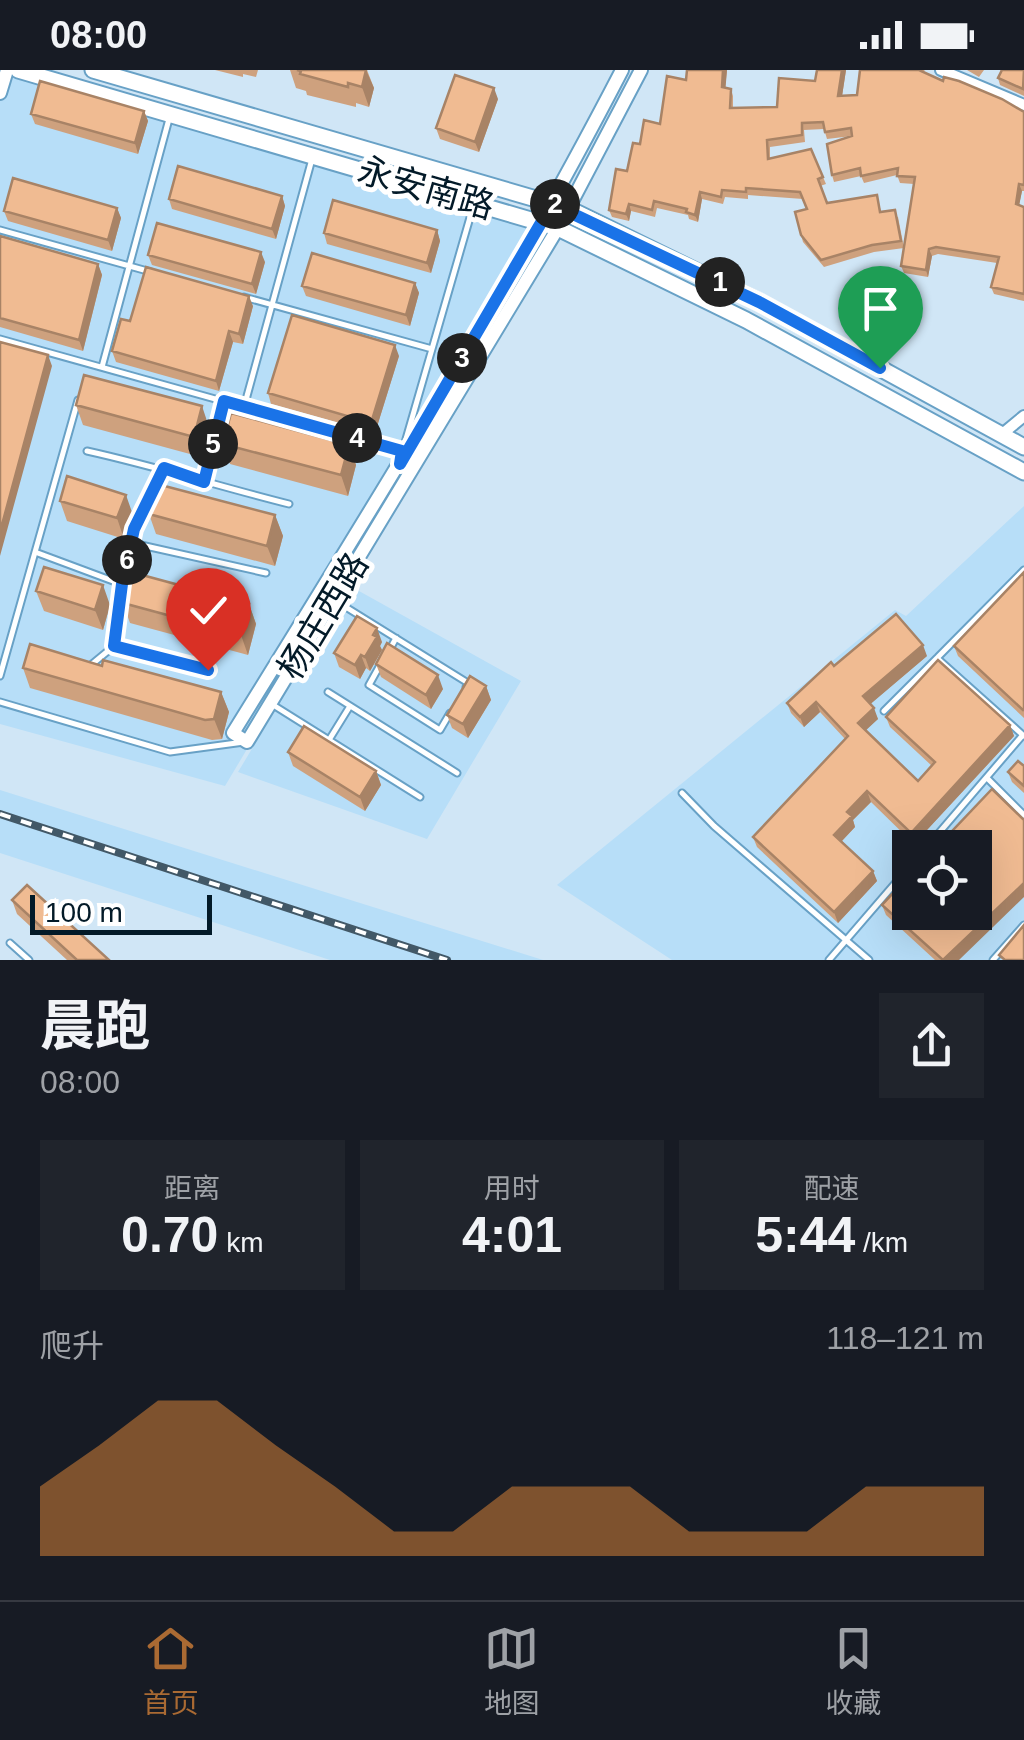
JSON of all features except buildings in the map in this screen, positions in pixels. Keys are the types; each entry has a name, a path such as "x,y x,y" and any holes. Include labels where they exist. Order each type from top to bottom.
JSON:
{"main road":[{"name":"永安南路","path":"18,70 550,225 746,320 1024,472"},
{"name":"永安南路","path":"93,70 560,206 759,302 1024,447"}],"street":[{"path":"0,93 7,70"},
{"name":"杨庄西路","path":"560,206 622,70"},
{"name":"杨庄西路","path":"550,225 401,457 233,733 246,742 334,599 640,70"},
{"path":"941,70 1024,105"},
{"path":"1001,435 1024,416"}],"lane":[{"path":"102,367 170,114"},
{"path":"244,407 314,155"},
{"path":"0,339 224,401 401,457 474,202"},
{"path":"0,230 165,276"},
{"path":"236,295 432,349"},
{"path":"0,676 83,382"},
{"path":"204,482 224,401"},
{"path":"86,451 164,468 289,504"},
{"path":"83,671 114,646 134,529 164,468"},
{"path":"132,543 266,573"},
{"path":"35,552 122,584"},
{"path":"884,712 1024,570"},
{"path":"334,599 468,683 440,730 369,685 396,638"},
{"path":"114,646 208,670"},
{"path":"938,658 1024,735 941,830"},
{"path":"328,692 457,773"},
{"path":"0,702 170,752 246,742"},
{"path":"270,703 420,797"},
{"path":"329,740 350,706"},
{"path":"986,778 1024,815"},
{"path":"682,792 714,826 868,960"},
{"path":"829,960 892,887"},
{"path":"992,960 1024,925"},
{"path":"10,943 28,960"}],"shaded area":[{"path":"0,70 18,70 558,228 225,786 0,724"},
{"path":"1024,506 1024,960 672,960 557,885 895,610 906,616"},
{"path":"350,586 521,681 427,839 238,772"},
{"path":"0,790 543,960 330,960 0,853"}],"railway":[{"path":"0,814 447,960"}],"route":[{"path":"208,670 114,646 134,529 164,468 204,482 224,401 402,451 400,464 552,204 759,302 880,368"}]}
